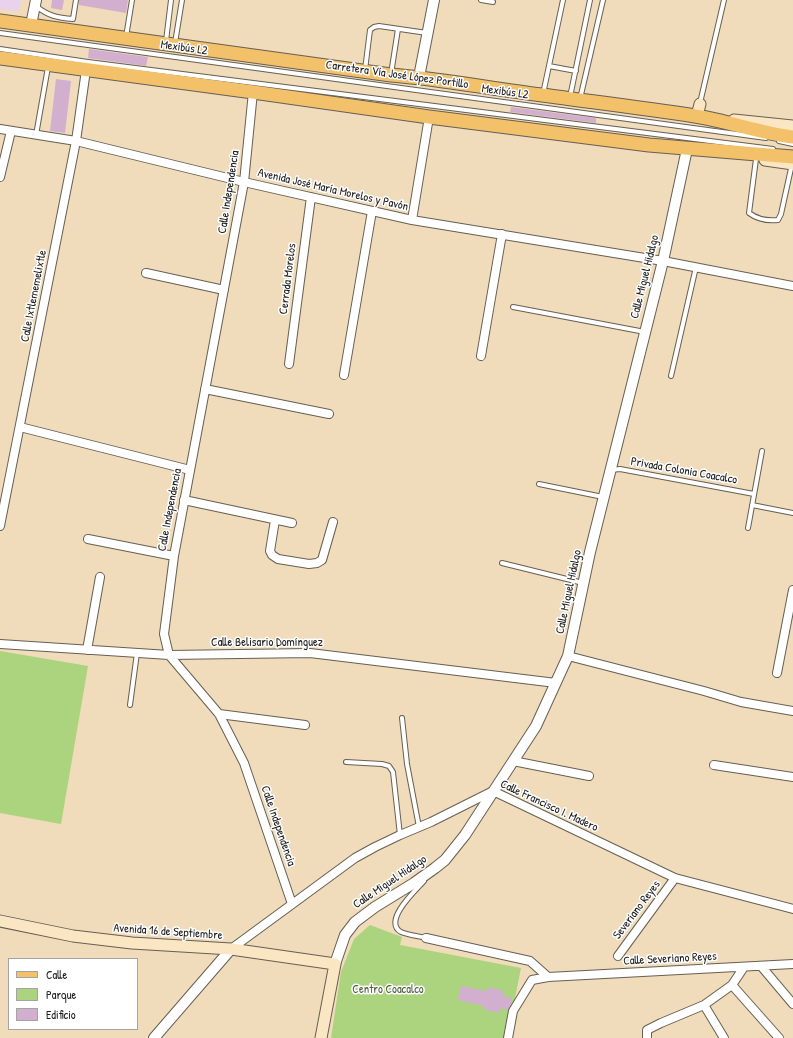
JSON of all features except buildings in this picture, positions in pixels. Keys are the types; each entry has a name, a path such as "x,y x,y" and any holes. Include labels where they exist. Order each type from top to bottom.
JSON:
{"main road":[{"name":"Carretera Vía José López Portillo","path":"0,21 543,95 699,110 773,138 793,137"},
{"path":"0,58 429,117 756,159 793,162"},
{"path":"699,110 793,126"},
{"path":"687,149 774,151 793,162"},
{"name":"Avenida 16 de Septiembre","path":"0,921 73,936 132,944 231,949 335,964"},
{"path":"321,1038 335,964"}],"street":[{"path":"418,77 434,0"},
{"path":"31,25 35,3"},
{"name":"Calle Ixtlememelixtle","path":"0,526 76,141 86,70"},
{"name":"Calle Independencia","path":"253,92 244,182 174,556 164,634 170,655 219,714 244,763 292,904"},
{"path":"412,220 429,117"},
{"name":"Avenida José María Morelos y Pavón","path":"0,129 76,141 244,182 412,220 664,261"},
{"path":"0,177 11,131"},
{"name":"Calle Miguel Hidalgo","path":"335,964 345,936 355,922 375,907 414,884 435,868 445,860 465,835 536,726 568,656 604,498 664,261 687,149"},
{"name":"Cerrada Morelos","path":"289,364 310,197"},
{"path":"344,375 372,211"},
{"path":"481,356 502,234"},
{"path":"664,261 793,286"},
{"path":"146,273 224,290"},
{"path":"205,389 328,414"},
{"path":"20,427 190,470"},
{"path":"184,500 292,523"},
{"path":"275,520 270,551 272,555 278,559 309,564 317,563 322,560 333,522"},
{"path":"88,539 174,556"},
{"path":"87,650 100,577"},
{"path":"777,673 791,615 793,590"},
{"name":"Calle Belisario Domínguez","path":"0,644 170,655 310,653 556,682"},
{"path":"568,656 741,702 793,711"},
{"path":"219,714 305,725"},
{"path":"514,761 589,776"},
{"path":"714,766 793,777"},
{"name":"Calle Francisco I. Madero","path":"231,949 355,858 493,791 675,878 793,909"},
{"name":"Severiano Reyes","path":"618,956 675,878"},
{"path":"426,938 530,961 548,977"},
{"path":"154,1038 231,949"},
{"name":"Calle Severiano Reyes","path":"508,1038 513,1010 532,980 548,977 793,964"},
{"path":"647,1038 647,1030 704,1005 732,985 744,966"},
{"path":"761,966 793,1004"},
{"path":"732,985 779,1038"},
{"path":"704,1005 724,1038"}],"lane":[{"path":"35,3 42,11 59,18 73,19 76,0"},
{"path":"126,38 132,0"},
{"path":"170,45 166,32 172,0"},
{"path":"170,45 182,0"},
{"path":"481,0 493,2"},
{"path":"543,95 563,0"},
{"path":"575,99 576,71 590,0"},
{"path":"575,99 603,0"},
{"path":"699,110 724,0"},
{"path":"365,71 370,30 374,27 379,26 427,34"},
{"path":"391,75 398,29"},
{"name":"Mexibús L2","path":"0,33 773,138 793,144"},
{"name":"Mexibús L2","path":"0,49 88,62 774,151"},
{"path":"36,135 48,65"},
{"path":"549,66 576,71"},
{"path":"756,159 749,213 754,217 771,220 778,220 781,214 793,162"},
{"path":"671,376 696,267"},
{"path":"513,308 646,332"},
{"path":"748,528 762,451"},
{"name":"Privada Colonia Coacalco","path":"611,470 620,469 754,494"},
{"path":"538,484 604,498"},
{"path":"752,505 793,512"},
{"path":"502,563 584,583"},
{"path":"130,705 138,653"},
{"path":"402,718 407,764 419,827"},
{"path":"346,762 382,764 389,766 393,772 400,835"},
{"path":"426,938 402,932 395,925 395,918 396,914 435,868"}],"shaded area":[{"path":"0,0 21,0 18,11 0,9"}],"green space":[{"path":"0,651 88,666 61,824 0,813"},
{"name":"Centro Coacalco","path":"370,925 402,937 400,945 521,968 507,1038 331,1038 341,972 354,939"}]}
